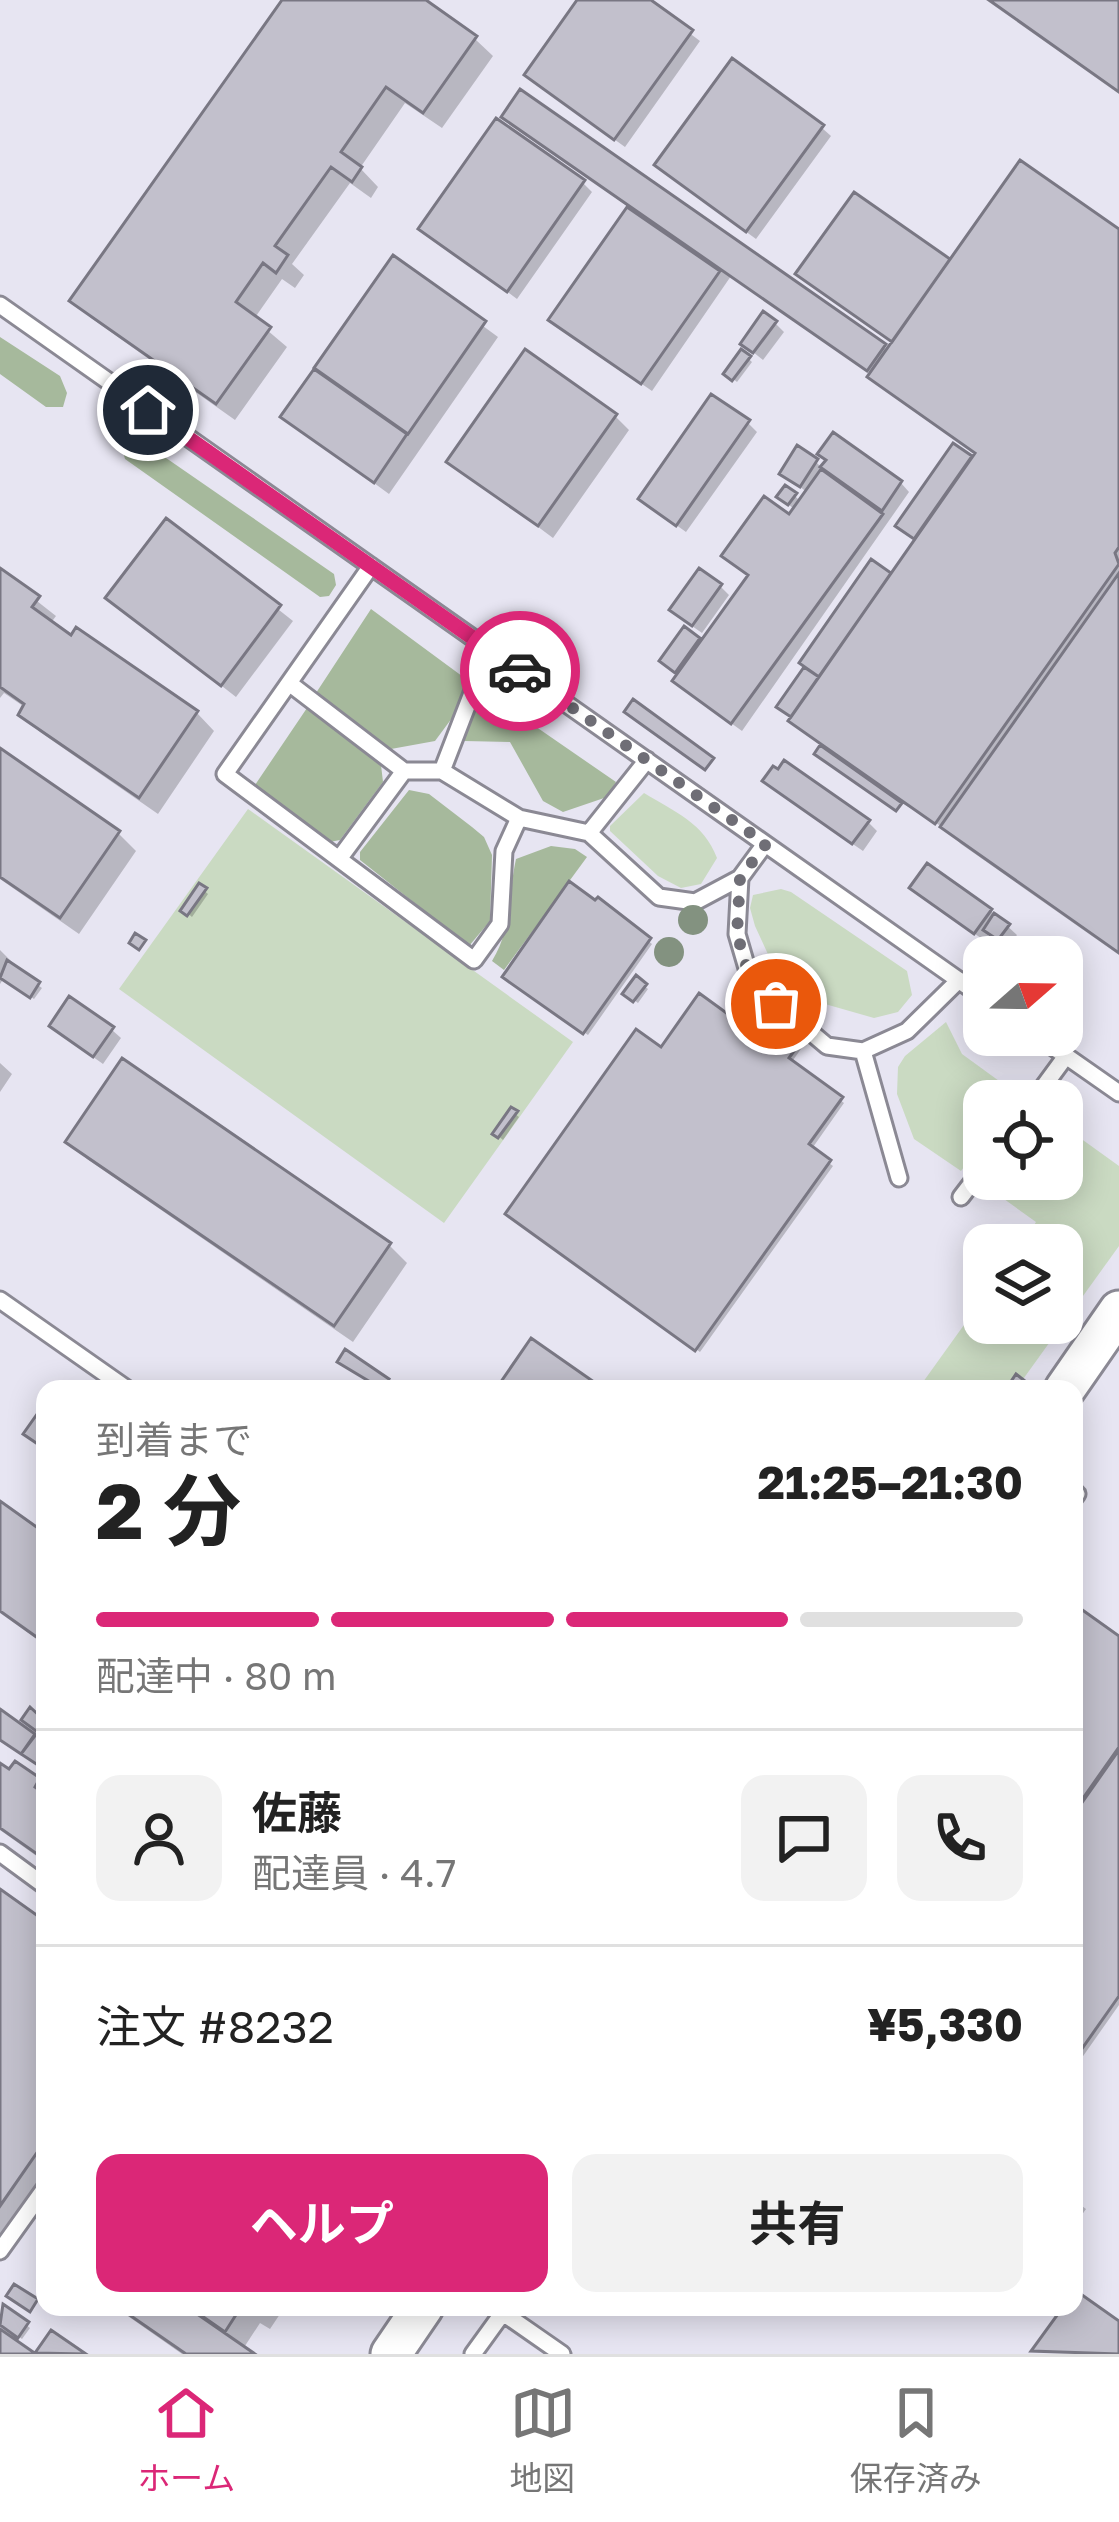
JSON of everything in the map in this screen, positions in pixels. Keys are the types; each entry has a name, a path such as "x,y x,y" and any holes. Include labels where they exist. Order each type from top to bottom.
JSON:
{"street":[{"path":"1070,1380 1119,1311"},
{"path":"391,2354 418,2316"}],"lane":[{"path":"0,305 963,983"},
{"path":"371,566 225,774 474,960 500,924 504,851 519,818"},
{"path":"442,771 488,649"},
{"path":"289,683 404,771 442,771 519,818 590,833 658,897 695,902 740,878 766,844"},
{"path":"590,833 647,760"},
{"path":"339,860 404,771"},
{"path":"740,878 737,934 751,982 827,1046 863,1051 907,1031 959,980"},
{"path":"863,1051 899,1178"},
{"path":"1048,1080 1066,1056 1119,1093"},
{"path":"0,1300 114,1380"},
{"path":"0,1853 36,1879"},
{"path":"0,2251 36,2201"},
{"path":"473,2354 501,2316"},
{"path":"513,2316 562,2354"}],"green space":[{"path":"0,337 60,376 67,393 63,407 46,407 0,374"},
{"path":"140,440 334,574 336,585 329,596 320,597 125,459 129,441"},
{"path":"371,609 466,679 455,714 435,741 391,749 316,693"},
{"path":"481,689 616,782 607,797 563,812 543,801 510,742 464,741"},
{"path":"307,708 381,765 383,782 340,840 330,842 255,785"},
{"path":"409,790 429,794 472,827 484,837 492,855 490,921 469,946 360,860 360,852"},
{"path":"644,793 687,819 711,846 717,858 701,884 681,888 658,876 610,831"},
{"path":"248,809 573,1042 444,1223 119,989"},
{"path":"551,846 575,849 587,857 504,970 492,961 506,924 516,859"},
{"path":"781,889 907,971 912,995 898,1012 874,1018 794,990 773,965 750,908 753,895"},
{"path":"946,1022 963,1056 998,1080 963,1080 961,1171 914,1139 897,1094 898,1067"},
{"path":"1083,1140 1119,1166 1119,1246 1083,1296 1083,1224 1036,1222 1005,1200 1083,1200"},
{"path":"963,1326 963,1344 1048,1344 1022,1380 924,1380"}],"building":[{"path":"282,0 426,0 477,36 423,113 386,87 341,152 362,167 352,182 331,167 275,246 288,255 276,273 263,263 236,302 271,327 216,404 69,301"},
{"path":"577,0 651,0 693,30 614,140 524,75"},
{"path":"989,0 1119,0 1119,92"},
{"path":"732,58 824,125 746,232 654,165"},
{"path":"520,89 886,344 867,371 501,117"},
{"path":"496,118 585,180 507,292 418,229"},
{"path":"1020,160 1119,229 1119,547 1115,553 1119,564 935,824 788,721 975,453 867,377"},
{"path":"854,192 950,259 892,342 795,274"},
{"path":"627,207 720,271 641,384 548,320"},
{"path":"393,255 486,321 408,434 314,368"},
{"path":"763,311 777,321 753,353 740,344"},
{"path":"525,349 617,414 538,526 446,462"},
{"path":"741,349 751,356 732,381 723,374"},
{"path":"314,369 407,434 374,483 280,417"},
{"path":"711,394 750,420 676,526 638,499"},
{"path":"833,432 902,481 882,511 820,467 826,460 817,454"},
{"path":"953,443 972,456 914,539 895,526"},
{"path":"797,445 818,459 800,487 779,474"},
{"path":"821,469 883,514 731,724 672,681 748,575 721,556 764,496 789,514"},
{"path":"785,485 797,493 788,505 776,497"},
{"path":"166,518 281,605 221,686 105,598"},
{"path":"871,559 891,573 819,677 799,663"},
{"path":"0,568 40,596 32,607 71,635 76,627 198,711 139,798 18,715 24,704 0,687"},
{"path":"699,568 722,584 692,626 669,610"},
{"path":"1119,573 1119,953 940,827"},
{"path":"684,626 700,638 675,673 659,661"},
{"path":"804,667 819,677 791,717 776,707"},
{"path":"633,699 714,758 705,770 624,712"},
{"path":"820,745 902,803 896,811 814,754"},
{"path":"0,748 120,831 60,918 0,877"},
{"path":"784,760 870,820 852,844 762,781"},
{"path":"927,863 992,909 974,934 909,888"},
{"path":"569,881 651,938 583,1034 502,977"},
{"path":"199,883 207,888 187,916 180,911"},
{"path":"994,913 1010,924 1001,936 983,930"},
{"path":"135,933 146,940 139,950 129,943"},
{"path":"7,960 40,982 30,998 0,978"},
{"path":"636,975 647,984 633,1002 622,994"},
{"path":"699,993 754,1033 766,1016 802,1040 789,1058 843,1097 809,1144 831,1160 695,1351 505,1214 636,1029 661,1047"},
{"path":"69,996 114,1027 93,1057 49,1026"},
{"path":"122,1058 391,1243 334,1326 65,1142"},
{"path":"511,1107 518,1111 498,1138 492,1134"},
{"path":"531,1338 591,1380 502,1380"},
{"path":"345,1349 389,1379 367,1380 337,1362"},
{"path":"36,1416 36,1443 23,1434"},
{"path":"0,1501 36,1527 36,1637 0,1611"},
{"path":"1083,1610 1119,1636 1119,1747 1083,1798"},
{"path":"30,1707 36,1713 36,1731 21,1720"},
{"path":"0,1709 35,1734 21,1754 0,1740"},
{"path":"36,1734 36,1764 21,1754"},
{"path":"1119,1750 1119,1996 1083,2047 1083,1801"},
{"path":"15,1761 36,1775 36,1853 0,1828 0,1763 9,1769"},
{"path":"0,1889 36,1915 36,2154 0,2206"},
{"path":"14,2284 36,2302 30,2312 6,2296"},
{"path":"1083,2296 1119,2321 1119,2354 1031,2351 1056,2316 1083,2316"},
{"path":"3,2304 29,2322 18,2338 0,2325"},
{"path":"131,2316 200,2316 255,2354 186,2354"},
{"path":"202,2316 235,2316 225,2332"},
{"path":"0,2329 36,2354 0,2354"},
{"path":"51,2330 86,2354 35,2353"}],"way so far":[{"path":"520,671 766,844 740,878 737,934 751,982 776,1004"}],"route":[{"path":"148,410 520,671"}]}
